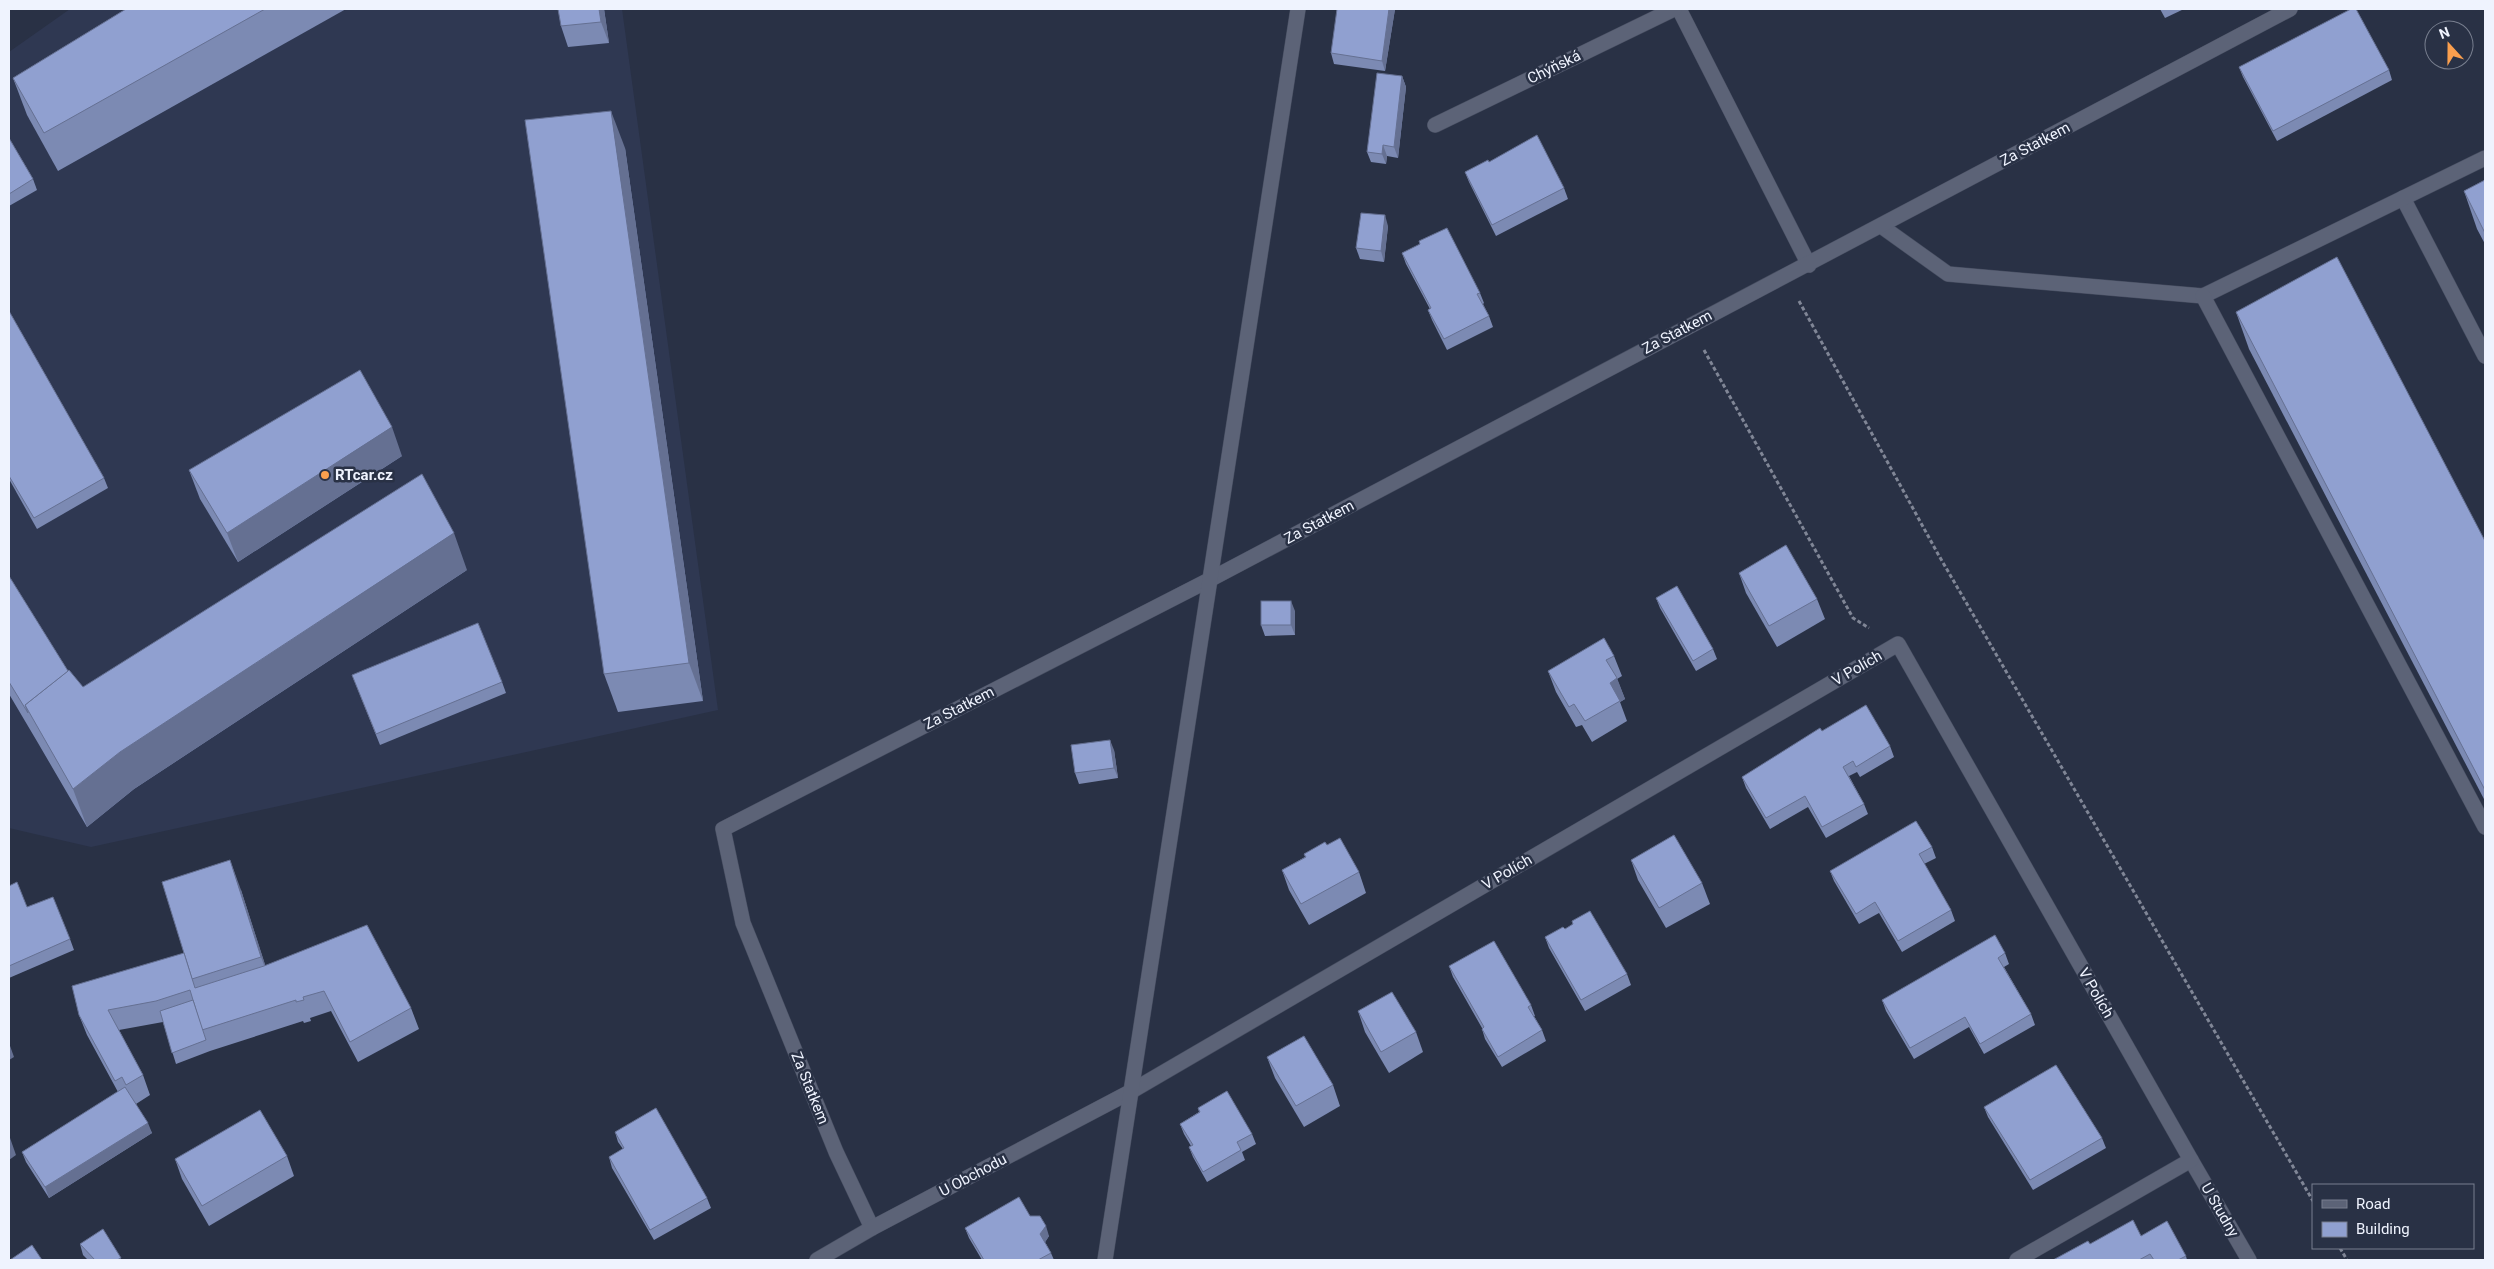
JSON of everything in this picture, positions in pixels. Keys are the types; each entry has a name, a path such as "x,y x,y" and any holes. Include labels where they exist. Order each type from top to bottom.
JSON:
{"street":[{"path":"1105,1260 1298,9"},
{"name":"Chýňská","path":"1435,125 1674,9"},
{"path":"1679,9 1809,265"},
{"name":"Za Statkem","path":"872,1228 836,1152 743,923 723,829 1211,579 1690,325 1809,265 2290,9"},
{"path":"1881,226 1948,274 2203,296 2485,158"},
{"path":"2403,198 2485,356"},
{"path":"2203,296 2485,827"},
{"name":"V Polích","path":"1130,1092 1898,644 2191,1160"},
{"name":"U Obchodu","path":"817,1260 872,1228 1130,1092"},
{"path":"2017,1260 2191,1160"},
{"name":"U Studny","path":"2191,1160 2249,1260"}],"path":[{"path":"1786,277 1938,554 2312,1199"},
{"path":"1690,325 1853,618 1898,644"},
{"path":"2341,1249 2347,1260"}],"shaded area":[{"path":"70,9 622,9 718,710 91,847 9,828 9,52"}],"building":[{"path":"126,9 265,9 44,133 13,78"},
{"path":"558,9 599,9 601,22 561,26"},
{"path":"1337,9 1389,9 1382,61 1331,53"},
{"path":"2351,9 2356,9 2389,70 2273,131 2239,67"},
{"path":"1377,73 1402,76 1394,147 1383,145 1382,154 1367,152"},
{"path":"611,111 689,663 604,674 525,120"},
{"path":"1537,135 1564,188 1492,225 1465,172 1488,160 1489,162"},
{"path":"9,138 33,179 9,194"},
{"path":"2485,180 2485,233 2464,191"},
{"path":"1361,213 1385,215 1381,251 1356,248"},
{"path":"1447,228 1480,293 1477,294 1489,316 1444,339 1428,310 1431,308 1402,253 1420,244 1419,241"},
{"path":"2337,257 2485,541 2485,790 2236,312"},
{"path":"9,311 104,478 34,518 9,476"},
{"path":"360,370 392,427 227,533 189,470"},
{"path":"422,474 454,533 120,752 73,789 25,705 69,670 83,687"},
{"path":"1786,545 1817,599 1769,626 1739,573"},
{"path":"9,576 68,671 25,705 28,713 9,682"},
{"path":"1677,586 1713,649 1693,661 1656,598"},
{"path":"1261,601 1291,601 1291,625 1261,625"},
{"path":"478,623 502,682 376,734 352,675"},
{"path":"1604,638 1614,656 1606,660 1617,678 1610,683 1620,701 1585,721 1574,704 1569,707 1548,671"},
{"path":"1866,705 1890,746 1856,767 1853,761 1843,767 1864,804 1822,827 1805,796 1766,818 1742,777 1820,728 1822,731"},
{"path":"1110,740 1114,768 1075,773 1071,745"},
{"path":"1916,821 1932,847 1919,854 1951,910 1898,941 1875,902 1856,914 1830,871"},
{"path":"1674,835 1702,883 1659,908 1631,860"},
{"path":"1340,838 1359,872 1301,904 1282,870 1306,857 1304,854 1325,842 1327,845"},
{"path":"230,860 261,957 192,979 162,882"},
{"path":"17,882 27,907 53,897 70,939 9,966 9,886"},
{"path":"1590,911 1627,974 1581,1000 1545,937 1563,927 1565,929 1573,924 1572,921"},
{"path":"367,925 411,1008 350,1042 324,991 303,997 304,1000 296,1002 296,1000 202,1030 190,990 156,1001 108,1010 143,1075 126,1085 122,1077 115,1081 79,1015 72,986 184,953 195,988 264,966"},
{"path":"1995,935 2005,953 1998,958 2031,1014 1980,1044 1965,1017 1910,1048 1882,1000"},
{"path":"1494,941 1531,1005 1528,1007 1542,1030 1498,1057 1482,1029 1484,1027 1449,966"},
{"path":"1392,992 1416,1032 1381,1052 1358,1011"},
{"path":"193,1000 206,1040 172,1053 160,1011"},
{"path":"1304,1036 1333,1085 1296,1106 1267,1057"},
{"path":"2056,1065 2102,1138 2030,1180 1984,1107"},
{"path":"125,1087 148,1123 45,1187 22,1152"},
{"path":"1227,1091 1252,1134 1237,1142 1241,1150 1203,1172 1189,1147 1193,1145 1180,1124 1200,1112 1198,1108"},
{"path":"656,1108 707,1198 650,1230 609,1157 624,1148 615,1132"},
{"path":"260,1110 287,1156 202,1206 175,1159"},
{"path":"1019,1197 1030,1216 1040,1216 1046,1226 1040,1234 1051,1253 1038,1260 984,1260 965,1228"},
{"path":"2133,1220 2141,1236 2167,1221 2186,1256 2178,1260 2154,1260 2150,1254 2139,1260 2053,1260 2088,1241 2090,1244"},
{"path":"103,1229 121,1258 117,1260 95,1260 80,1244"},
{"path":"32,1245 42,1260 10,1260"}],"place":[{"name":"RTcar.cz","path":"325,475"}]}
